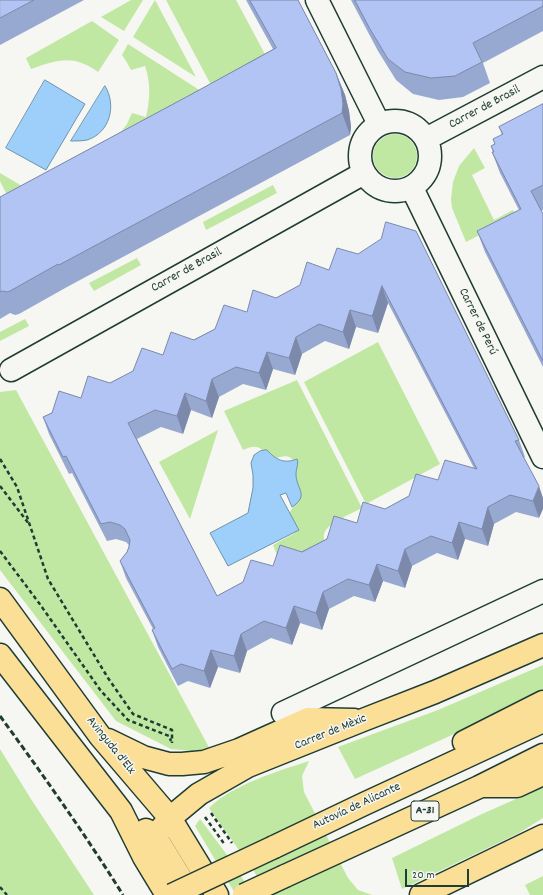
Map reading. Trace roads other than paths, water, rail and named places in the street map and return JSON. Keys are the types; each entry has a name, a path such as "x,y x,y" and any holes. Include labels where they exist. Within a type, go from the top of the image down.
{"main road":[{"name":"Avinguda d'Elx","path":"0,599 100,736 170,818 217,895"},
{"name":"Carrer de Mèxic","path":"144,857 155,836 170,818 199,794 248,766 435,692 543,645"},
{"path":"0,655 121,811 144,857 167,895"},
{"path":"447,765 463,742 543,702"},
{"path":"100,736 143,757 169,764 182,764 204,762 239,750 308,719 363,720"},
{"name":"Autovía de Alicante","path":"172,895 543,721"},
{"name":"A-31","path":"244,895 479,787 543,755"},
{"path":"479,787 516,786 543,774"},
{"path":"121,811 155,836 191,895"},
{"path":"421,895 543,836"}],"street":[{"path":"316,0 379,124"},
{"name":"Carrer de Brasil","path":"426,138 543,77"},
{"path":"393,120 404,121 419,129 426,138 430,147 430,162 423,178 412,188 402,191 389,191 375,185 364,173 360,165 360,148 369,131 379,124 393,120"},
{"name":"Carrer de Brasil","path":"11,370 364,173"},
{"name":"Carrer de Perú","path":"412,188 543,457"},
{"path":"283,713 543,591"}],"water":[{"path":"45,80 85,104 46,170 6,148"},
{"path":"105,86 109,93 111,110 106,125 95,136 87,140 71,141"},
{"path":"267,450 280,460 288,461 297,459 298,463 296,474 301,492 300,499 292,507 286,493 280,495 299,530 228,566 210,533 248,513 253,488 251,463 254,455 260,451"}],"railway":[{"path":"0,716 94,850 123,895"}]}
